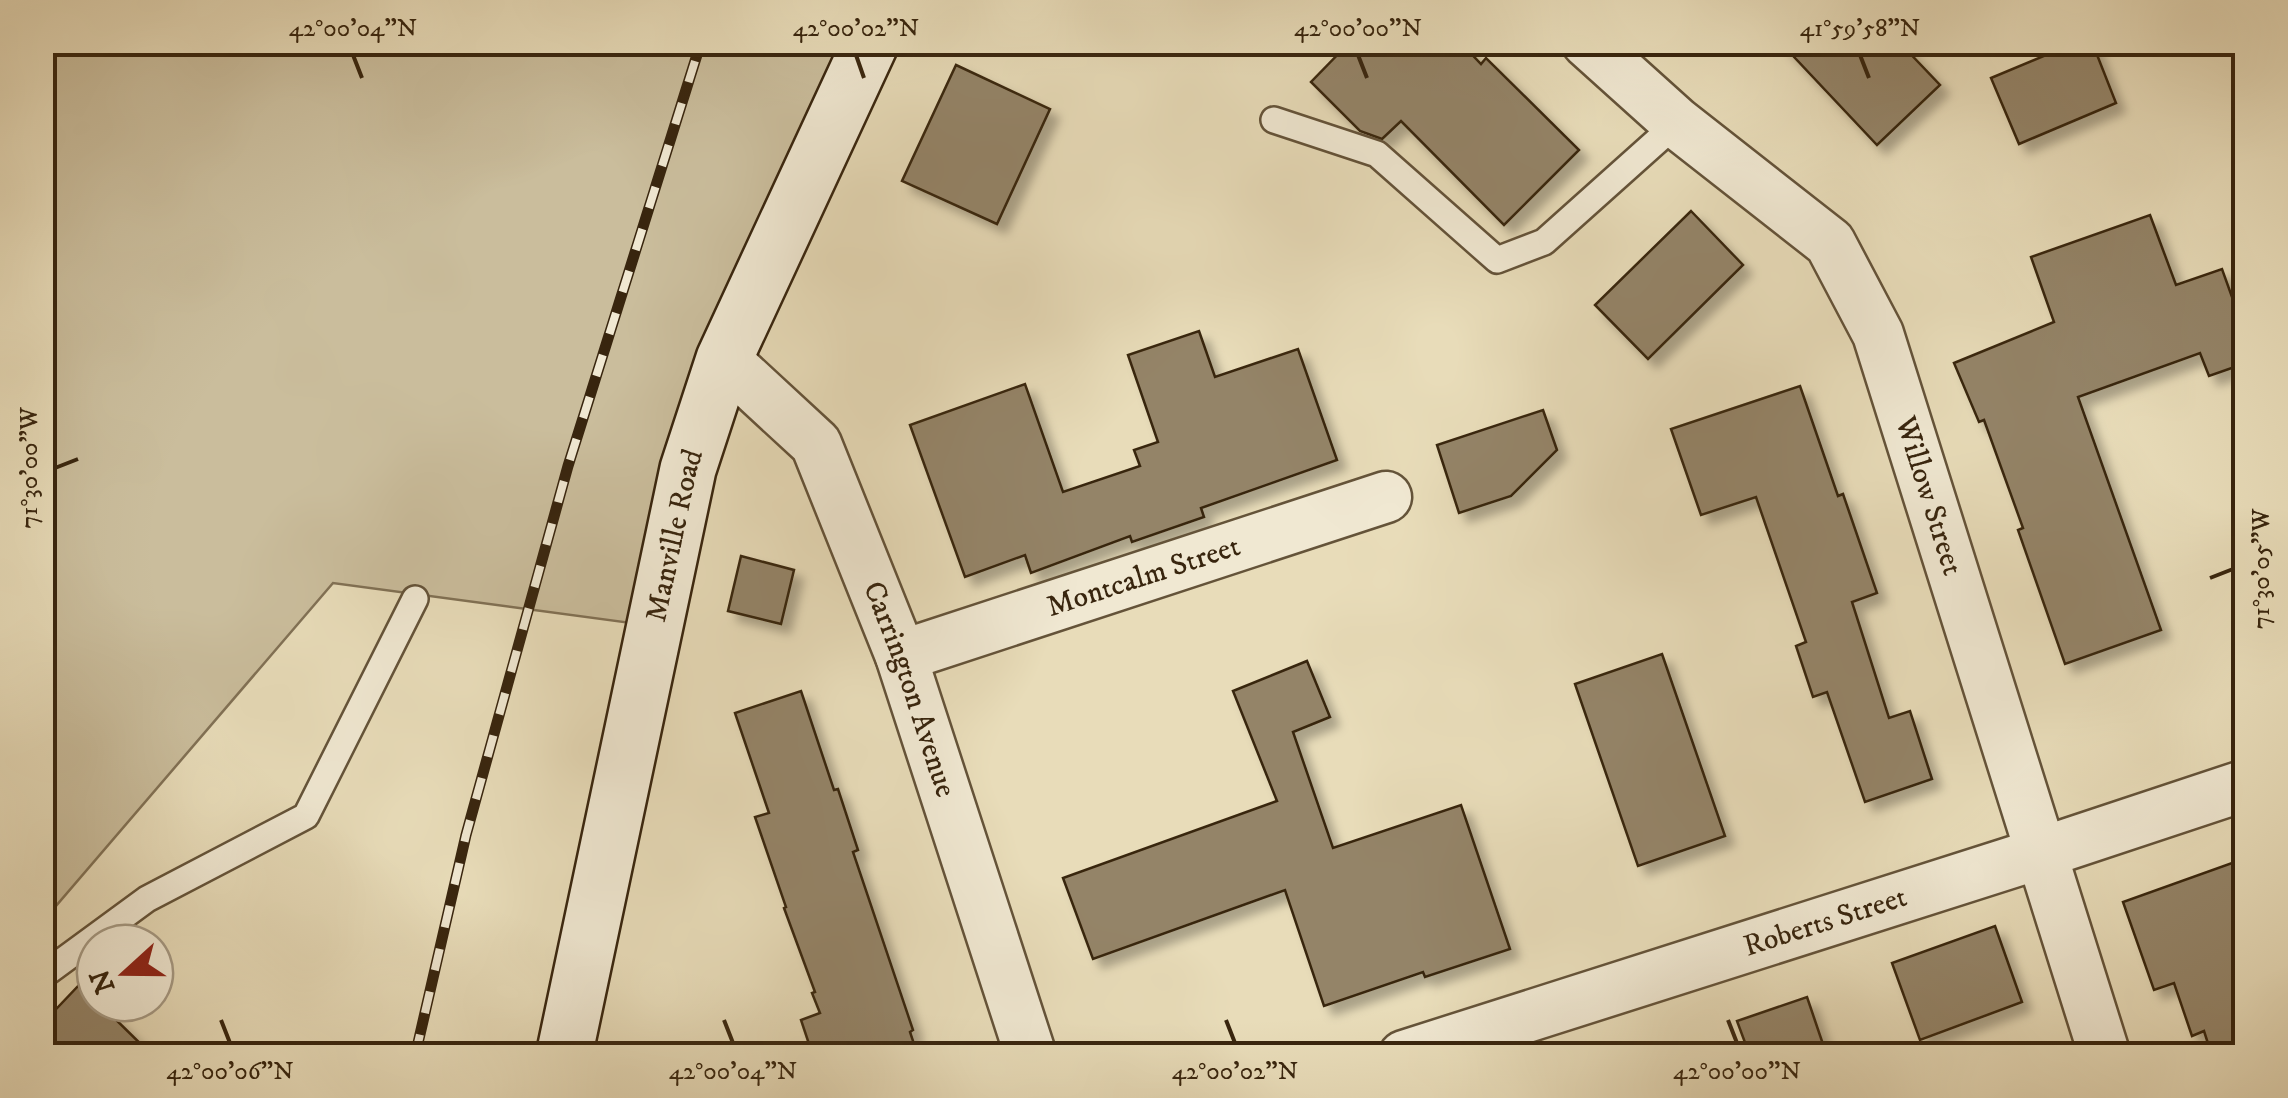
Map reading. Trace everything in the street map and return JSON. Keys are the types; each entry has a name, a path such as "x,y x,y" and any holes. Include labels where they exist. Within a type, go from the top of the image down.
{"main road":[{"name":"Manville Road","path":"564,1056 688,468 724,359 871,42"}],"street":[{"name":"Willow Street","path":"1587,42 1677,123 1830,243 1878,334 2105,1056"},
{"name":"Carrington Avenue","path":"724,359 816,444 901,656 1030,1056"},
{"name":"Montcalm Street","path":"901,656 1386,497"},
{"name":"Roberts Street","path":"1404,1056 2246,785"}],"lane":[{"path":"1274,120 1377,154 1497,260 1544,242 1677,123"},
{"path":"42,976 147,899 306,816 415,598"}],"shaded area":[{"path":"43,43 849,43 638,624 333,583 43,921"}],"building":[{"path":"1350,42 1460,42 1481,64 1486,58 1579,150 1504,225 1401,121 1382,139 1360,131 1311,82"},
{"path":"1780,42 1899,42 1940,85 1877,145"},
{"path":"2077,42 2092,42 2116,103 2019,144 1991,78"},
{"path":"956,65 1050,109 997,224 902,181"},
{"path":"1691,211 1743,265 1648,359 1595,305"},
{"path":"2150,215 2176,285 2222,269 2246,336 2246,363 2209,376 2200,353 2078,397 2161,630 2065,664 1984,420 1979,422 1954,363 2054,322 2031,257"},
{"path":"1199,331 1215,377 1298,349 1337,460 1201,508 1204,517 1132,542 1130,536 1031,573 1025,555 965,577 910,425 1025,384 1063,492 1140,466 1134,450 1158,442 1128,355"},
{"path":"1800,386 1877,593 1852,602 1889,718 1910,711 1932,779 1865,802 1827,692 1813,697 1796,646 1806,642 1756,497 1701,515 1671,429"},
{"path":"1543,410 1557,450 1511,496 1459,513 1437,445"},
{"path":"741,556 794,570 781,624 728,611"},
{"path":"1662,654 1725,836 1638,866 1575,684"},
{"path":"1307,661 1330,717 1293,732 1333,848 1461,805 1510,949 1425,977 1423,972 1324,1006 1285,890 1093,959 1063,878 1277,801 1233,691"},
{"path":"801,691 858,850 853,852 913,1030 910,1032 918,1056 813,1056 801,1020 820,1013 755,817 769,813 735,713"},
{"path":"2246,858 2246,1056 2212,1056 2204,1031 2192,1036 2174,983 2154,990 2123,902"},
{"path":"1995,926 2022,1002 1920,1040 1892,963"},
{"path":"75,989 75,1023 119,1023 153,1056 42,1056 42,1024"},
{"path":"1807,997 1827,1056 1750,1056 1737,1021"}],"railway":[{"path":"415,1056 466,835 568,466 701,42"}]}
